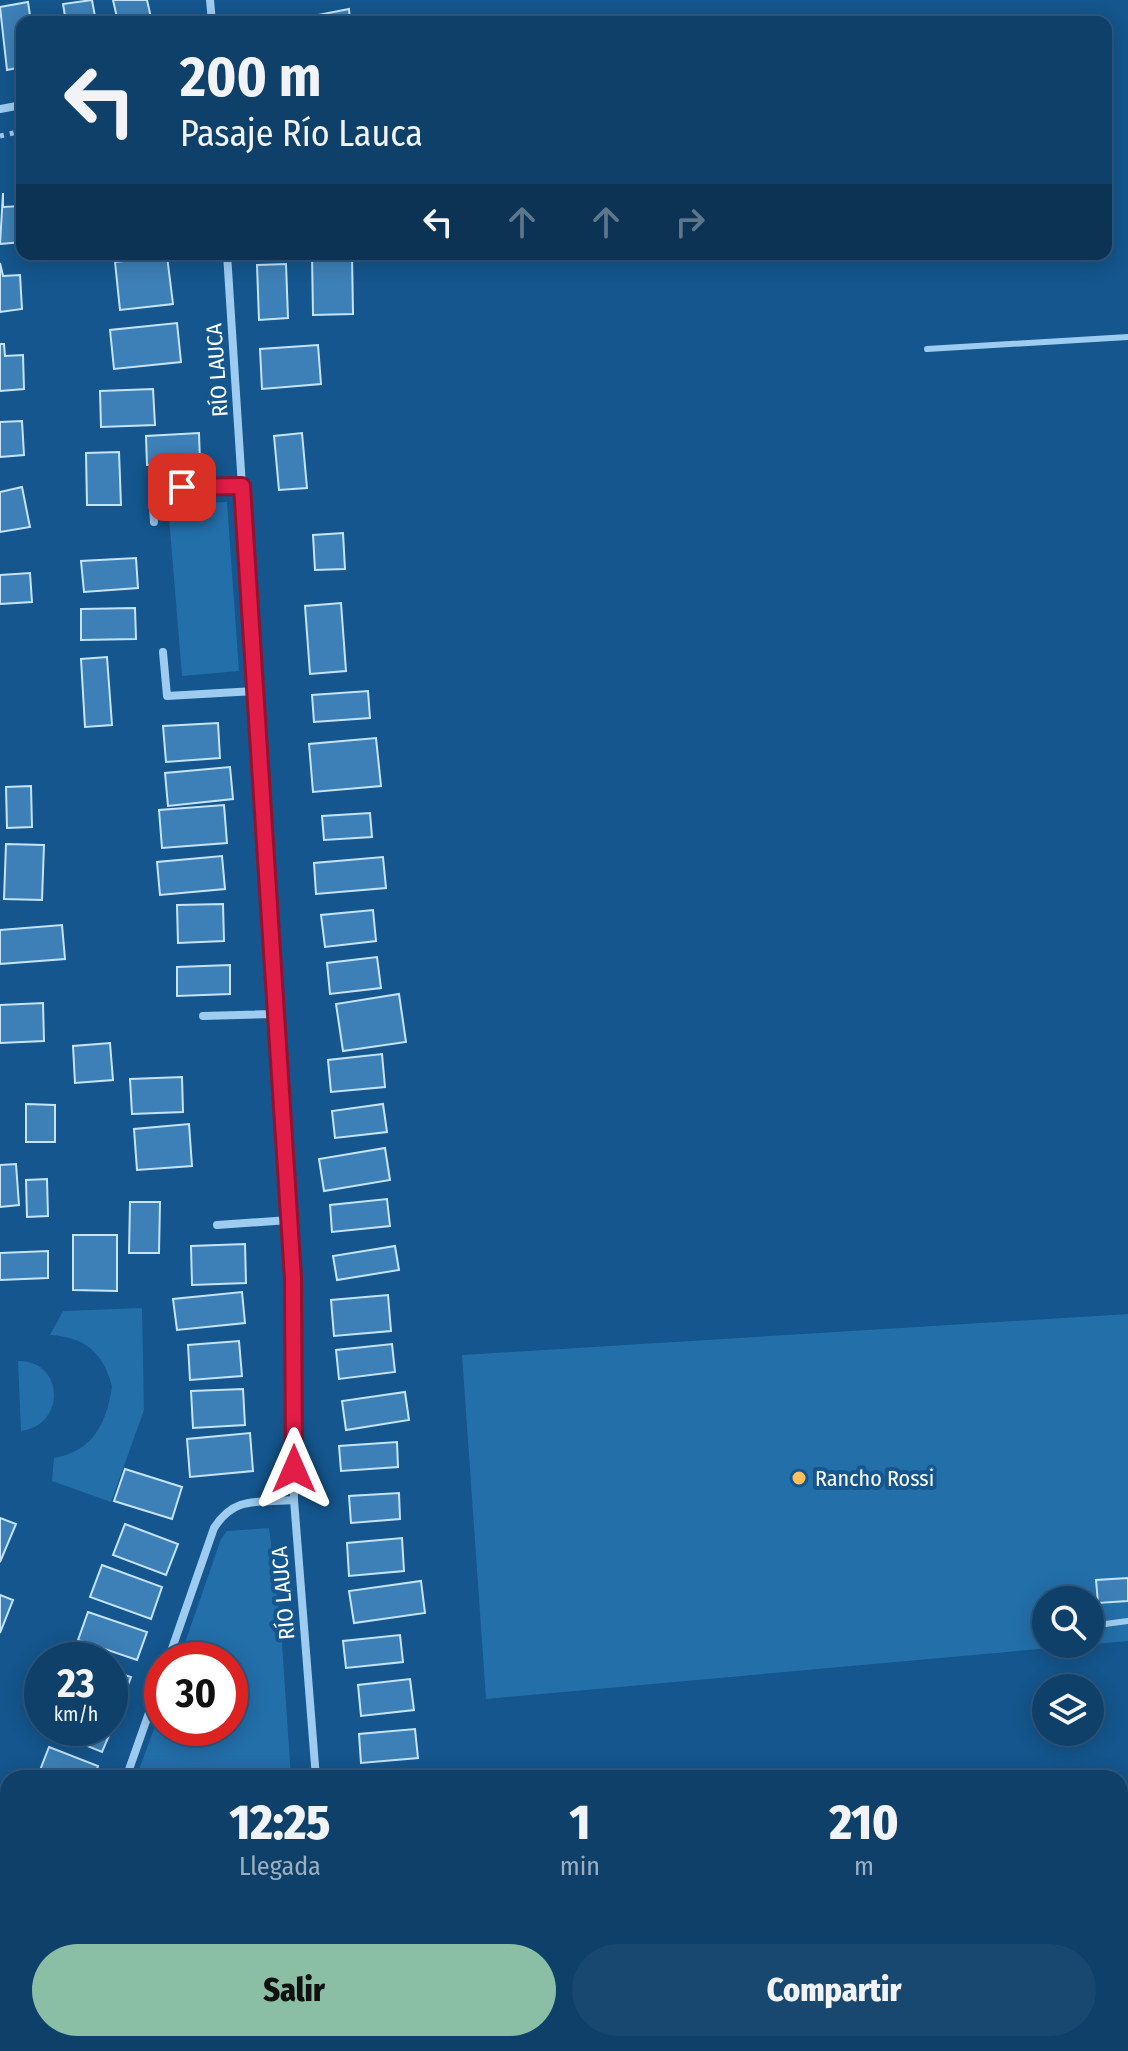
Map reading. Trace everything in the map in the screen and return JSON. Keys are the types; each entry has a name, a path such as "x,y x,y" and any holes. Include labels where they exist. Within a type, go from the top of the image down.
{"street":[{"name":"RÍO LAUCA","path":"227,260 289,1220 294,1500 315,1770"},
{"path":"154,522 152,488 242,486"},
{"path":"163,652 167,696 255,691"},
{"path":"203,1016 276,1014"},
{"path":"217,1225 289,1220"},
{"path":"174,1642 214,1528 225,1512 234,1504 294,1500"},
{"path":"129,1770 144,1727"}],"lane":[{"path":"927,349 1128,337"},
{"path":"1104,1624 1128,1621"}],"shaded area":[{"path":"227,502 239,671 182,676 168,505"},
{"path":"142,1308 144,1410 111,1502 52,1481 54,1458 79,1449 95,1434 106,1413 112,1387 104,1365 91,1349 73,1339 50,1335 63,1311"},
{"name":"Rancho Rossi","path":"1128,1314 1128,1641 1104,1643 1104,1586 1032,1586 1032,1650 486,1699 462,1355"},
{"path":"18,1361 45,1371 54,1394 46,1418 36,1427 21,1431"},
{"path":"269,1528 281,1628 290,1770 139,1770 148,1746 248,1746 248,1642 185,1642 221,1539 227,1531"}],"building":[{"path":"92,0 95,16 65,16 63,4"},
{"path":"113,0 147,0 151,16 117,16"},
{"path":"28,2 30,16 16,16 16,68 7,70 0,7"},
{"path":"349,9 350,16 318,15"},
{"path":"3,193 3,207 16,206 16,243 0,244"},
{"path":"168,260 173,304 120,310 115,262"},
{"path":"312,260 352,260 353,314 313,315"},
{"path":"0,263 3,276 20,275 22,309 0,312"},
{"path":"286,264 288,318 259,320 257,265"},
{"path":"177,323 181,362 114,369 110,330"},
{"path":"0,344 4,344 5,356 23,355 24,389 0,391"},
{"path":"318,345 321,384 262,389 260,349"},
{"path":"153,389 155,425 101,427 100,391"},
{"path":"22,421 24,455 0,457 0,422"},
{"path":"199,433 200,462 147,465 146,436"},
{"path":"302,433 307,488 279,490 274,436"},
{"path":"119,452 121,505 87,505 86,453"},
{"path":"22,487 30,527 0,532 0,492"},
{"path":"343,533 345,569 315,570 313,535"},
{"path":"136,558 138,588 84,592 81,561"},
{"path":"30,573 32,602 0,604 0,575"},
{"path":"341,603 346,671 310,674 305,606"},
{"path":"135,608 136,639 81,640 81,609"},
{"path":"107,657 112,725 85,727 81,659"},
{"path":"368,691 370,718 314,722 312,695"},
{"path":"218,723 220,758 166,762 163,726"},
{"path":"376,738 381,786 313,792 309,744"},
{"path":"230,767 233,799 168,806 165,773"},
{"path":"31,786 32,827 7,828 6,787"},
{"path":"224,805 227,843 162,848 159,810"},
{"path":"370,813 372,837 324,840 322,816"},
{"path":"6,844 44,845 42,900 4,899"},
{"path":"222,856 225,889 160,895 157,862"},
{"path":"383,857 386,888 316,894 314,863"},
{"path":"223,904 224,941 178,943 177,905"},
{"path":"373,910 376,941 325,947 321,915"},
{"path":"62,925 65,959 0,964 0,930"},
{"path":"377,957 381,988 330,994 327,963"},
{"path":"230,965 230,994 177,996 177,967"},
{"path":"399,994 406,1042 343,1051 336,1004"},
{"path":"43,1003 44,1041 0,1043 0,1005"},
{"path":"110,1043 113,1080 75,1083 73,1046"},
{"path":"382,1054 385,1087 331,1092 328,1060"},
{"path":"182,1077 183,1112 132,1114 130,1079"},
{"path":"26,1104 55,1105 55,1142 26,1142"},
{"path":"383,1104 387,1132 335,1138 332,1111"},
{"path":"189,1124 192,1166 137,1170 134,1129"},
{"path":"385,1148 390,1180 324,1191 319,1159"},
{"path":"16,1164 19,1205 0,1207 0,1165"},
{"path":"47,1179 48,1216 27,1217 26,1180"},
{"path":"387,1199 390,1226 332,1232 330,1205"},
{"path":"130,1202 160,1202 159,1253 129,1253"},
{"path":"73,1235 117,1235 117,1291 73,1290"},
{"path":"245,1244 246,1283 192,1285 191,1246"},
{"path":"395,1246 399,1270 337,1280 333,1256"},
{"path":"48,1251 48,1278 0,1280 0,1253"},
{"path":"242,1292 245,1323 177,1330 173,1299"},
{"path":"388,1295 391,1331 334,1336 331,1300"},
{"path":"239,1341 242,1376 190,1380 188,1345"},
{"path":"392,1344 395,1372 339,1379 336,1350"},
{"path":"243,1389 245,1425 193,1428 191,1391"},
{"path":"405,1392 409,1420 346,1430 342,1401"},
{"path":"250,1433 253,1471 190,1477 187,1439"},
{"path":"397,1442 398,1467 341,1471 339,1446"},
{"path":"125,1469 182,1487 172,1519 114,1501"},
{"path":"399,1493 400,1519 351,1523 349,1496"},
{"path":"0,1518 16,1524 0,1562"},
{"path":"125,1524 178,1544 166,1575 113,1555"},
{"path":"402,1538 404,1571 349,1576 347,1543"},
{"path":"102,1565 162,1587 151,1619 90,1597"},
{"path":"1128,1578 1128,1601 1104,1603 1104,1586 1097,1586 1096,1580"},
{"path":"421,1581 425,1613 354,1623 349,1591"},
{"path":"0,1595 13,1600 0,1633"},
{"path":"88,1612 147,1632 137,1660 128,1657 128,1642 78,1640"},
{"path":"400,1635 403,1662 346,1668 343,1641"},
{"path":"410,1679 414,1710 361,1716 358,1685"},
{"path":"415,1729 418,1758 361,1763 359,1734"},
{"path":"87,1746 105,1746 102,1752"},
{"path":"49,1747 98,1766 97,1770 40,1770"}],"place":[{"name":"Rancho Rossi","path":"799,1478"}],"route":[{"path":"182,487 242,486 293,1278 294,1469"}]}
